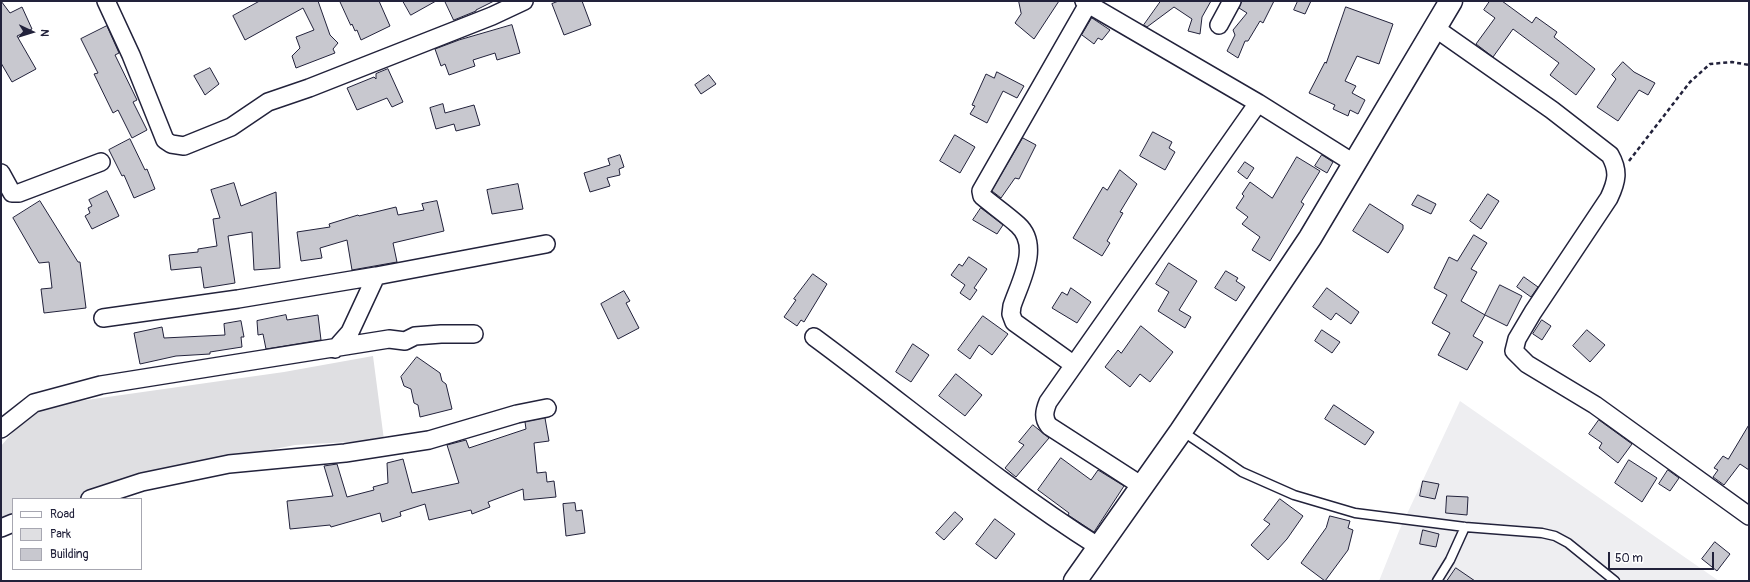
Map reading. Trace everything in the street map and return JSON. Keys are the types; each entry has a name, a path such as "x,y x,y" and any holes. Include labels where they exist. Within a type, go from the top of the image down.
{"street":[{"path":"106,1 131,55 165,140 171,144 184,146 231,127 268,102 317,85 492,16 524,1"},
{"path":"1219,26 1232,1"},
{"path":"1075,581 1181,431 1310,238 1451,1"},
{"path":"1074,365 1014,322 1011,314 1012,306 1029,253 1027,238 1019,226 982,196 981,191 1088,2 1258,103 1355,164"},
{"path":"1435,28 1552,110 1610,155 1616,165 1617,176 1609,198 1529,319 1517,339 1514,351 1527,364 1594,405 1749,516"},
{"path":"1142,486 1050,426 1044,420 1044,411 1048,402 1258,103"},
{"path":"1,173 12,193 19,194 101,162"},
{"path":"103,318 238,299 376,276 546,244"},
{"path":"336,349 350,332 376,276"},
{"path":"1,429 34,402 101,384 336,349 389,339 405,341 415,336 474,334"},
{"path":"814,337 998,478 1054,519 1099,547"},
{"path":"93,498 142,482 229,464 345,453 429,440 517,414 547,408"},
{"path":"1,528 12,522"}],"lane":[{"path":"1181,431 1242,472 1294,495 1355,513 1465,527 1542,533 1555,536 1568,543 1615,581"},
{"path":"1437,581 1450,560 1465,527"}],"path":[{"path":"1617,176 1690,82 1710,64 1732,62 1749,65"}],"shaded area":[{"path":"1460,401 1719,581 1379,581 1399,531"}],"green space":[{"path":"373,356 384,440 295,445 223,459 83,498 12,498 12,517 1,522 1,446 30,412 51,405 284,372"}],"building":[{"path":"1,1 10,13 22,7 32,29 17,36 36,69 12,82 1,63"},
{"path":"260,1 318,1 330,35 338,43 333,49 335,53 296,68 292,56 300,48 296,37 314,30 303,8 245,40 233,16"},
{"path":"340,1 379,1 390,26 361,40 357,30 355,31 352,24 351,25"},
{"path":"403,1 436,1 411,15"},
{"path":"445,1 494,1 476,11 454,20"},
{"path":"559,1 582,1 591,25 564,35 552,4"},
{"path":"1019,1 1059,1 1034,39 1015,23 1021,14"},
{"path":"1161,1 1211,1 1202,17 1200,34 1188,31 1192,19 1174,7 1147,27 1144,25"},
{"path":"1242,1 1274,1 1263,23 1260,21 1248,41 1245,41 1238,58 1227,51 1235,35 1233,30 1247,13 1239,8"},
{"path":"1298,1 1311,1 1305,14 1294,10"},
{"path":"1490,1 1502,1 1532,23 1536,17 1557,32 1554,37 1595,69 1576,95 1550,75 1559,63 1513,29 1493,57 1476,44 1495,18 1484,10"},
{"path":"1346,7 1393,24 1379,64 1357,56 1345,81 1356,86 1352,93 1365,100 1358,114 1350,110 1348,116 1333,109 1335,105 1309,93 1325,62 1326,63"},
{"path":"1092,18 1110,30 1102,40 1098,38 1094,44 1082,35"},
{"path":"512,25 520,53 497,60 495,53 473,60 475,66 449,75 445,64 441,66 435,49 459,40"},
{"path":"107,26 119,53 115,55 137,100 133,102 147,130 132,138 118,110 113,113 94,74 98,73 81,39"},
{"path":"1623,62 1634,72 1655,83 1648,95 1639,90 1618,121 1597,107 1616,79 1612,75"},
{"path":"210,68 219,84 205,95 194,76"},
{"path":"388,69 403,102 392,107 387,98 357,110 347,88 374,77 376,79 376,74"},
{"path":"997,72 1024,86 1017,98 1003,91 987,123 970,114 975,106 972,105 986,74 994,78"},
{"path":"709,75 716,84 701,94 695,85"},
{"path":"443,104 445,113 474,105 480,125 456,131 454,124 436,129 430,108"},
{"path":"1153,132 1172,142 1169,148 1175,152 1165,170 1140,156"},
{"path":"955,135 975,147 960,173 940,161"},
{"path":"1023,138 1036,145 1019,179 1015,178 1001,198 992,191"},
{"path":"130,139 145,170 147,169 155,189 134,198 124,175 122,176 109,150"},
{"path":"620,155 624,167 619,169 620,175 607,178 610,186 590,192 584,173 610,165 608,159"},
{"path":"1322,155 1333,162 1327,173 1315,166"},
{"path":"1297,157 1320,171 1301,202 1304,204 1270,261 1252,250 1260,237 1242,224 1248,217 1236,208 1244,196 1242,194 1250,182 1272,198"},
{"path":"1245,162 1254,168 1247,179 1238,172"},
{"path":"1120,170 1137,184 1120,212 1123,213 1107,241 1110,243 1102,256 1073,238 1103,187 1107,190"},
{"path":"234,183 241,206 276,192 280,268 254,270 252,232 228,236 235,283 204,288 201,267 171,270 169,255 198,252 198,249 217,246 213,219 220,218 211,190"},
{"path":"518,184 523,209 492,214 487,190"},
{"path":"107,191 119,216 92,229 85,216 90,213 88,208 92,206 89,200"},
{"path":"1488,194 1499,201 1481,229 1470,221"},
{"path":"1418,195 1436,204 1431,214 1412,205"},
{"path":"40,201 78,262 80,262 86,308 44,313 41,289 52,288 49,262 39,263 13,218"},
{"path":"437,201 444,231 393,243 397,262 352,270 347,240 320,248 322,258 301,261 297,232 330,227 329,224 358,215 396,207 398,215 424,210 422,204"},
{"path":"1370,204 1403,225 1403,229 1388,253 1353,231"},
{"path":"981,208 1003,225 997,234 973,220"},
{"path":"1474,235 1487,243 1471,269 1477,272 1461,301 1485,315 1473,336 1483,342 1467,370 1438,355 1450,333 1432,323 1447,295 1434,288 1449,257 1457,261"},
{"path":"969,257 987,269 974,288 977,290 970,300 960,293 965,285 951,275 959,264 962,266"},
{"path":"1169,263 1197,281 1179,310 1191,317 1185,328 1158,311 1169,292 1156,284"},
{"path":"1226,271 1238,278 1236,281 1245,287 1236,301 1215,288"},
{"path":"813,274 827,284 804,322 801,320 797,326 784,317 796,300 794,299"},
{"path":"1524,277 1538,287 1531,297 1517,287"},
{"path":"1500,285 1522,296 1507,326 1485,315"},
{"path":"1071,288 1091,302 1077,323 1052,308 1062,292 1067,295"},
{"path":"1327,288 1359,312 1351,324 1336,313 1331,320 1313,307"},
{"path":"624,291 630,301 626,303 639,328 618,339 601,304"},
{"path":"286,315 287,320 318,315 321,340 266,349 263,334 258,335 257,321"},
{"path":"983,316 1008,334 992,355 979,345 970,359 958,350"},
{"path":"1542,320 1551,326 1542,340 1533,334"},
{"path":"241,321 244,337 241,337 242,347 210,352 210,354 176,356 140,364 134,333 162,327 164,338 225,335 224,324"},
{"path":"1141,326 1173,352 1150,382 1140,374 1130,387 1105,367 1118,350 1121,353"},
{"path":"1322,330 1340,342 1332,353 1315,341"},
{"path":"1587,330 1605,345 1590,362 1573,346"},
{"path":"913,344 929,355 911,382 896,372"},
{"path":"417,357 440,373 442,381 446,384 452,409 420,417 418,405 414,403 411,389 404,386 401,377"},
{"path":"956,374 982,395 965,416 939,396"},
{"path":"1334,405 1374,432 1365,445 1325,419"},
{"path":"545,418 549,441 534,443 537,473 546,472 547,482 554,481 556,497 524,500 523,489 488,502 490,507 472,514 471,510 429,520 425,504 400,512 401,516 382,522 380,513 331,527 330,525 290,529 287,501 333,496 324,466 337,464 347,497 374,490 373,487 388,483 387,463 403,459 412,493 459,483 447,445 466,440 469,448 526,429 525,422"},
{"path":"1599,420 1632,444 1618,463 1599,448 1602,443 1589,434"},
{"path":"1033,425 1049,438 1016,477 1005,468 1024,445 1019,442"},
{"path":"1749,425 1749,470 1740,464 1724,485 1713,477 1718,470 1714,468 1723,456 1728,459"},
{"path":"1061,458 1091,480 1098,470 1124,486 1094,532 1068,515 1069,513 1038,490"},
{"path":"1629,460 1657,478 1642,502 1615,483"},
{"path":"1668,470 1679,478 1670,491 1659,484"},
{"path":"1423,481 1439,484 1435,499 1420,496"},
{"path":"1447,496 1468,497 1467,515 1446,513"},
{"path":"1280,499 1303,516 1287,539 1268,560 1251,545 1270,524 1264,520"},
{"path":"575,503 576,511 582,510 585,533 566,536 563,504"},
{"path":"955,512 963,519 944,540 936,533"},
{"path":"1330,516 1350,521 1348,528 1353,530 1348,550 1325,581 1301,563 1326,528"},
{"path":"995,519 1015,534 996,559 976,544"},
{"path":"1423,530 1439,534 1436,547 1420,544"},
{"path":"1715,542 1730,554 1717,571 1702,559"},
{"path":"1456,568 1475,581 1447,581"}]}
